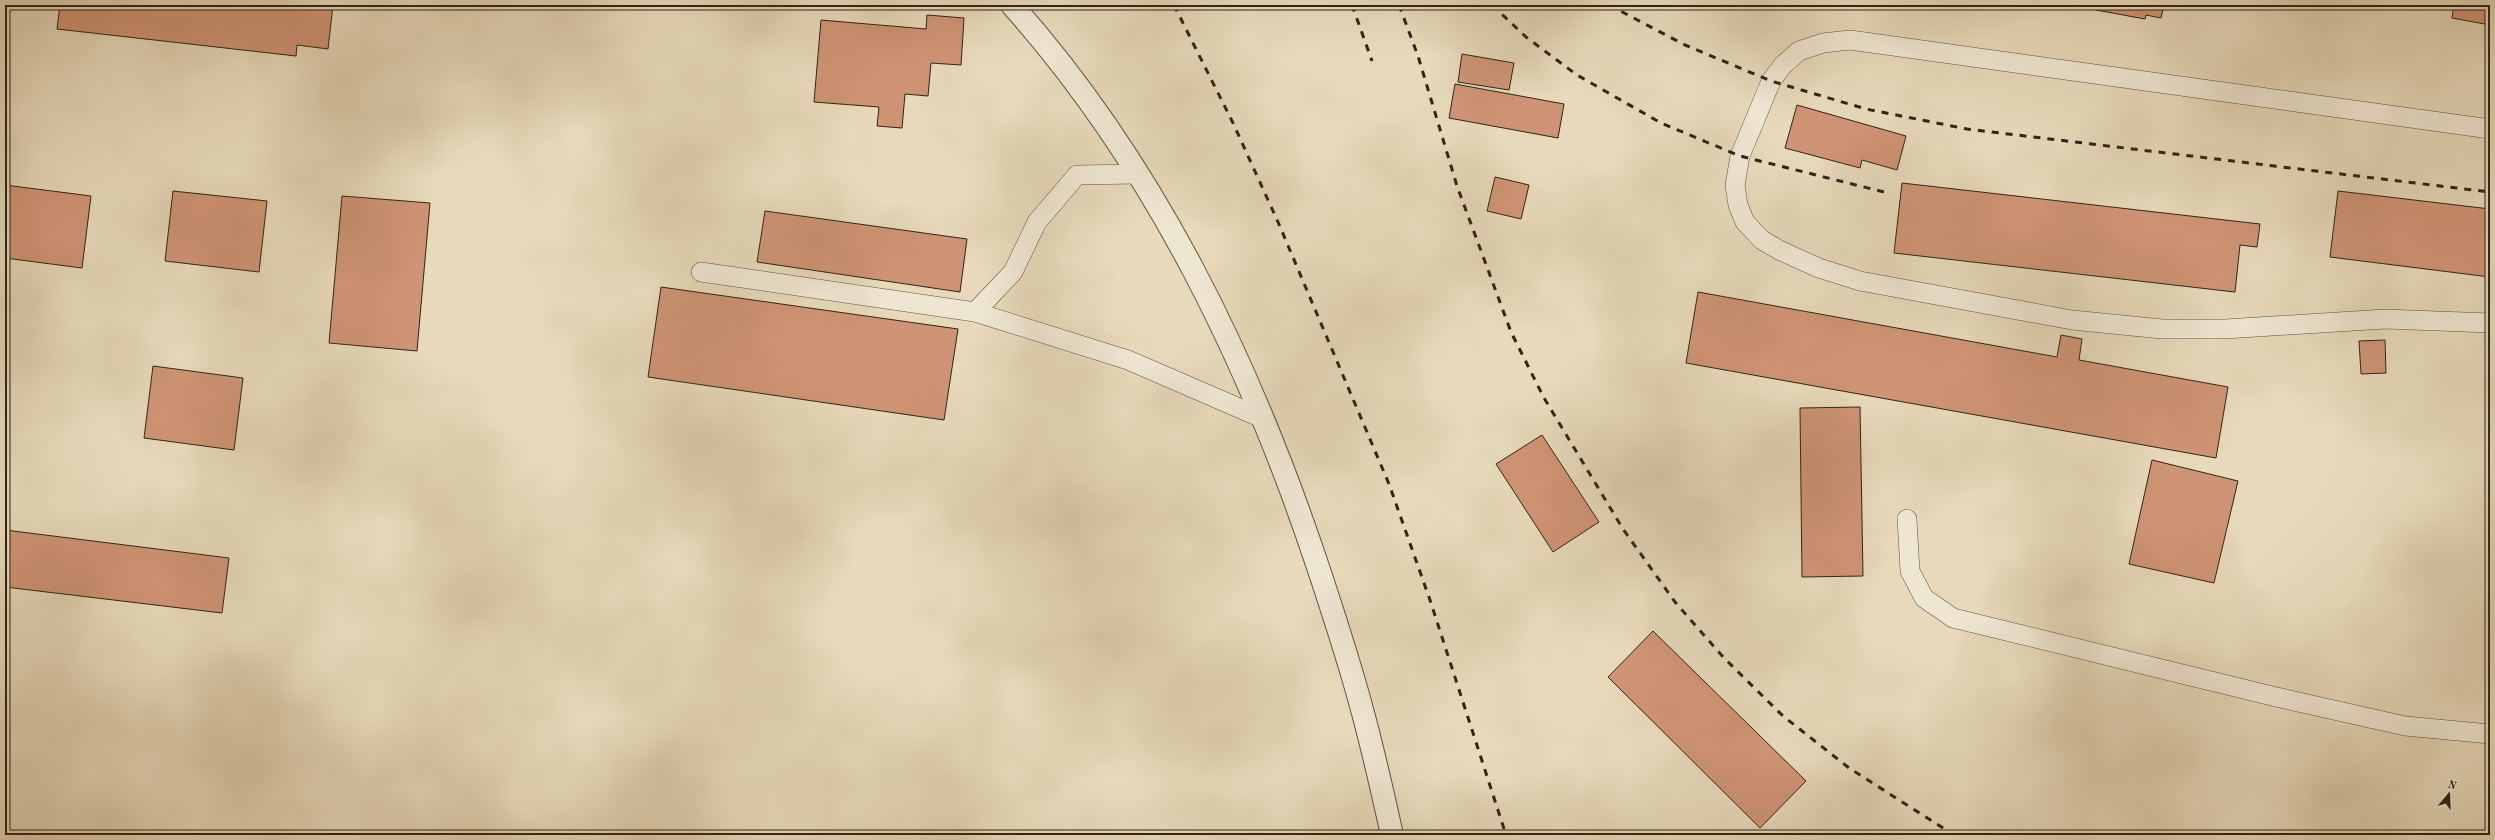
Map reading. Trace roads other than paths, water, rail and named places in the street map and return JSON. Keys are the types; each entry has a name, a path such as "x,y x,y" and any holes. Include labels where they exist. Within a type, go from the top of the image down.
{"street":[{"path":"1012,5 1061,64 1137,174 1204,288 1262,418 1300,515 1333,613 1363,712 1392,835"}],"lane":[{"path":"2490,129 1850,40 1823,43 1799,50 1783,65 1771,81 1740,156 1736,185 1738,205 1745,222 1762,240 1819,268 1868,282 2072,320 2162,329 2225,329 2385,319 2490,323"},
{"path":"975,312 1013,272 1037,222 1077,175 1137,174"},
{"path":"701,272 975,312 1128,360 1262,418"},
{"path":"1907,519 1910,571 1924,598 1953,618 2272,696 2405,726 2490,734"}],"railway":[{"path":"1174,5 1233,123 1278,222 1389,484 1430,600 1506,835"},
{"path":"1352,5 1372,61"},
{"path":"1399,5 1418,56 1457,186 1511,332 1544,398 1623,529 1675,602 1724,658 1783,716 1849,768 1954,835"},
{"path":"1492,5 1526,37 1577,75 1661,123 1740,156 1884,192"},
{"path":"1609,5 1685,45 1771,81 1866,109 1967,129 2490,192"}]}
